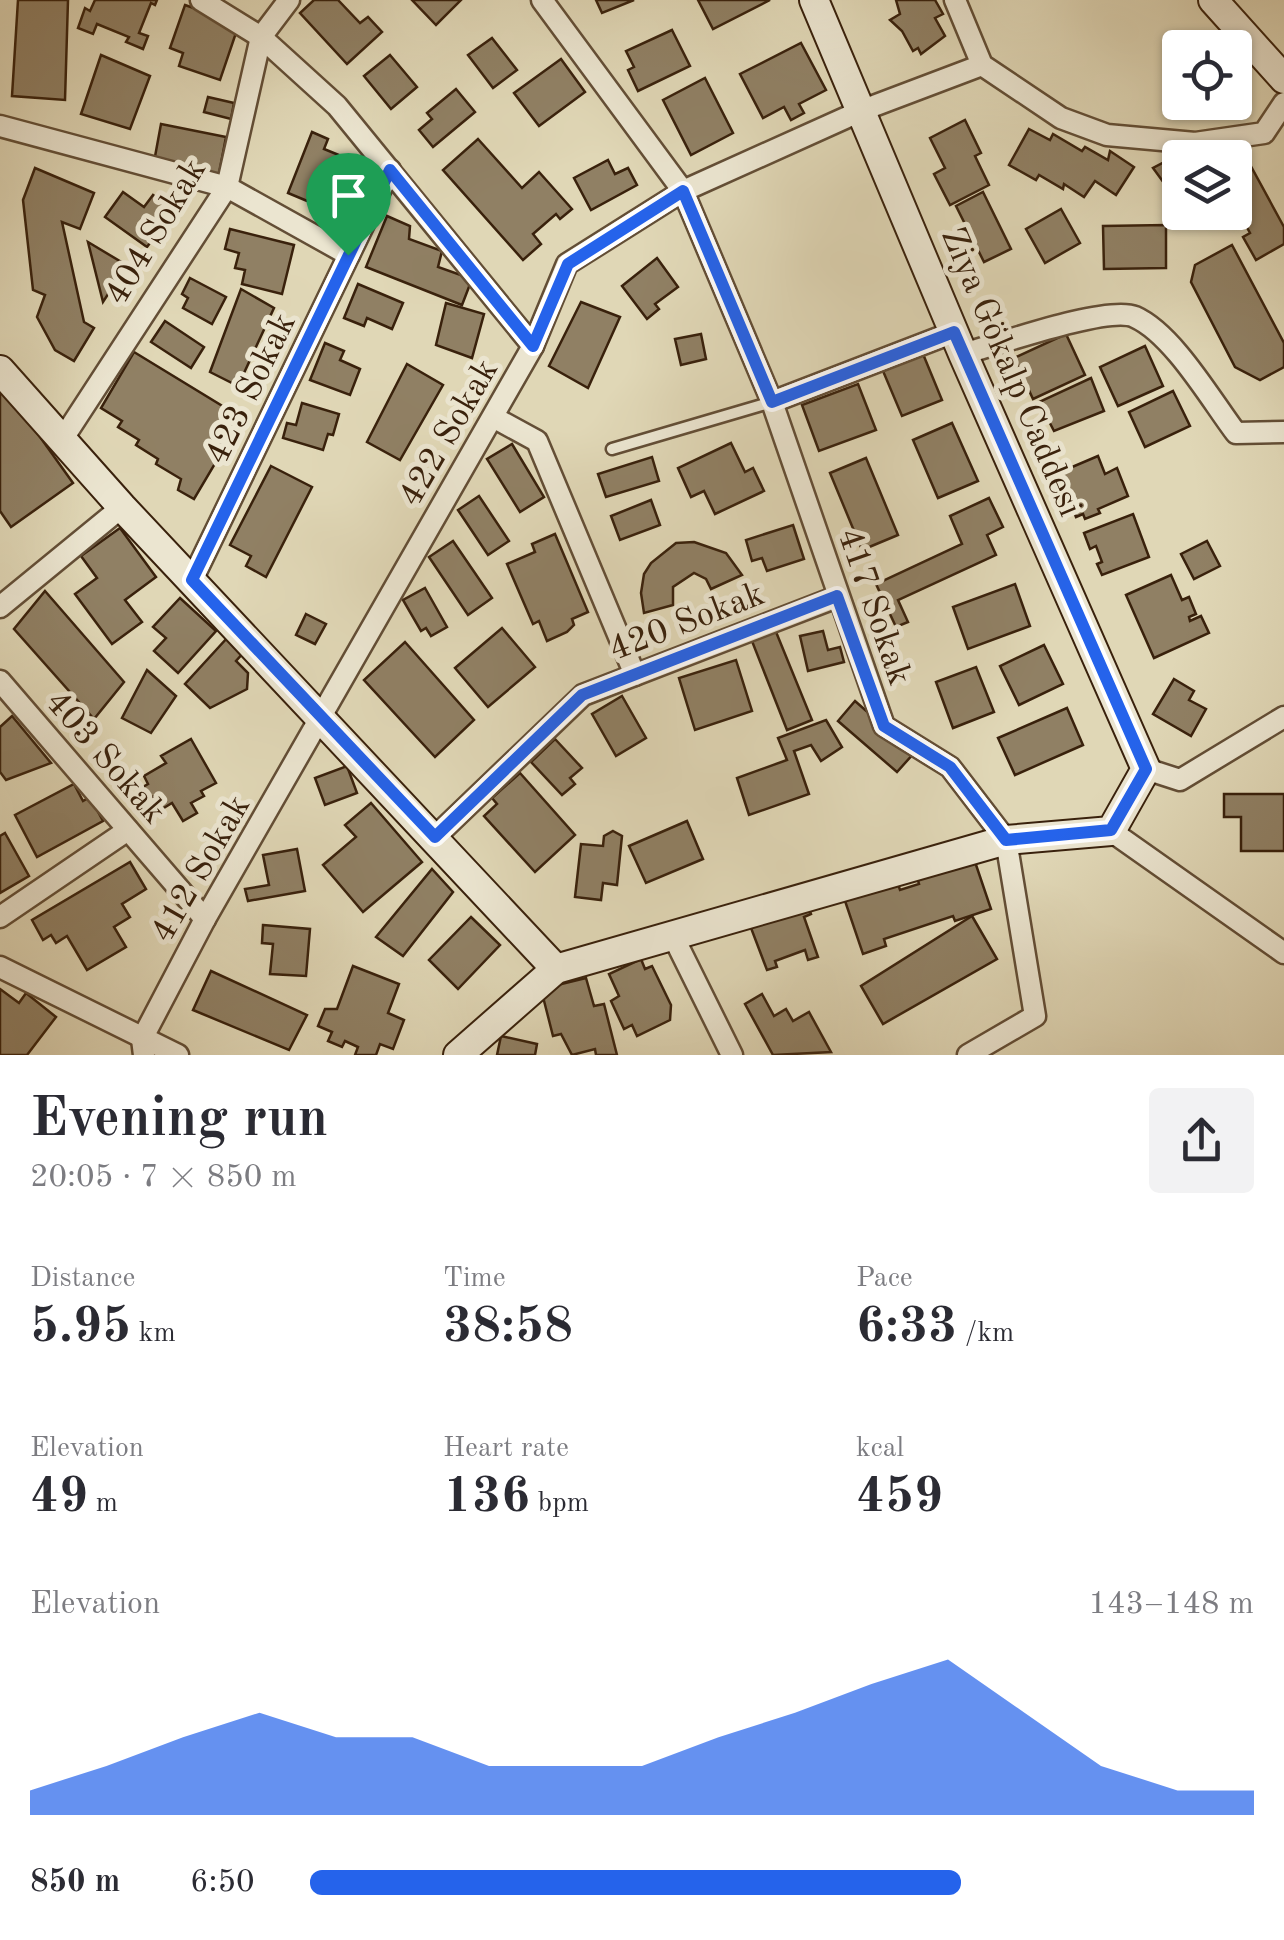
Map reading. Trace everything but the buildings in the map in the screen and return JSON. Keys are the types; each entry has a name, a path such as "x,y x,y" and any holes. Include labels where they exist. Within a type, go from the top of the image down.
{"street":[{"path":"201,0 262,38 337,106 533,346"},
{"path":"262,38 289,0"},
{"name":"417 Sokak","path":"542,0 683,191 772,402 884,726 950,767 1006,840"},
{"name":"Ziya Gökalp Caddesi","path":"814,0 958,343 1146,769"},
{"path":"955,0 982,65 1060,118 1108,134 1194,143 1264,134 1284,103"},
{"path":"1213,0 1284,79"},
{"name":"404 Sokak","path":"62,440 227,187 262,38"},
{"name":"422 Sokak","path":"323,716 533,346 568,264 683,191 863,110 982,65"},
{"path":"0,126 227,187 348,255"},
{"name":"423 Sokak","path":"192,580 390,170"},
{"path":"772,402 958,343 1098,316 1134,316 1171,346 1236,433 1284,432"},
{"path":"0,370 122,507 323,716 556,969"},
{"path":"492,417 537,441 634,674"},
{"path":"0,606 122,507"},
{"name":"420 Sokak","path":"435,837 582,695 837,596"},
{"name":"403 Sokak","path":"0,681 205,920"},
{"name":"412 Sokak","path":"143,1047 205,920 323,716"},
{"path":"1111,830 1146,769 1180,780 1284,717"},
{"path":"0,917 128,830"},
{"path":"458,1055 556,969 1006,840 1111,830 1284,953"},
{"path":"968,1055 1036,1016 1006,840"},
{"path":"672,936 732,1055"},
{"path":"0,967 143,1047 178,1055"}],"lane":[{"path":"612,449 772,402"}],"route":[{"path":"390,170 533,346 568,264 683,191 772,402 954,332 1146,769 1111,830 1006,840 950,767 884,726 837,596 582,695 435,837 192,580 348,255 390,170"}]}
